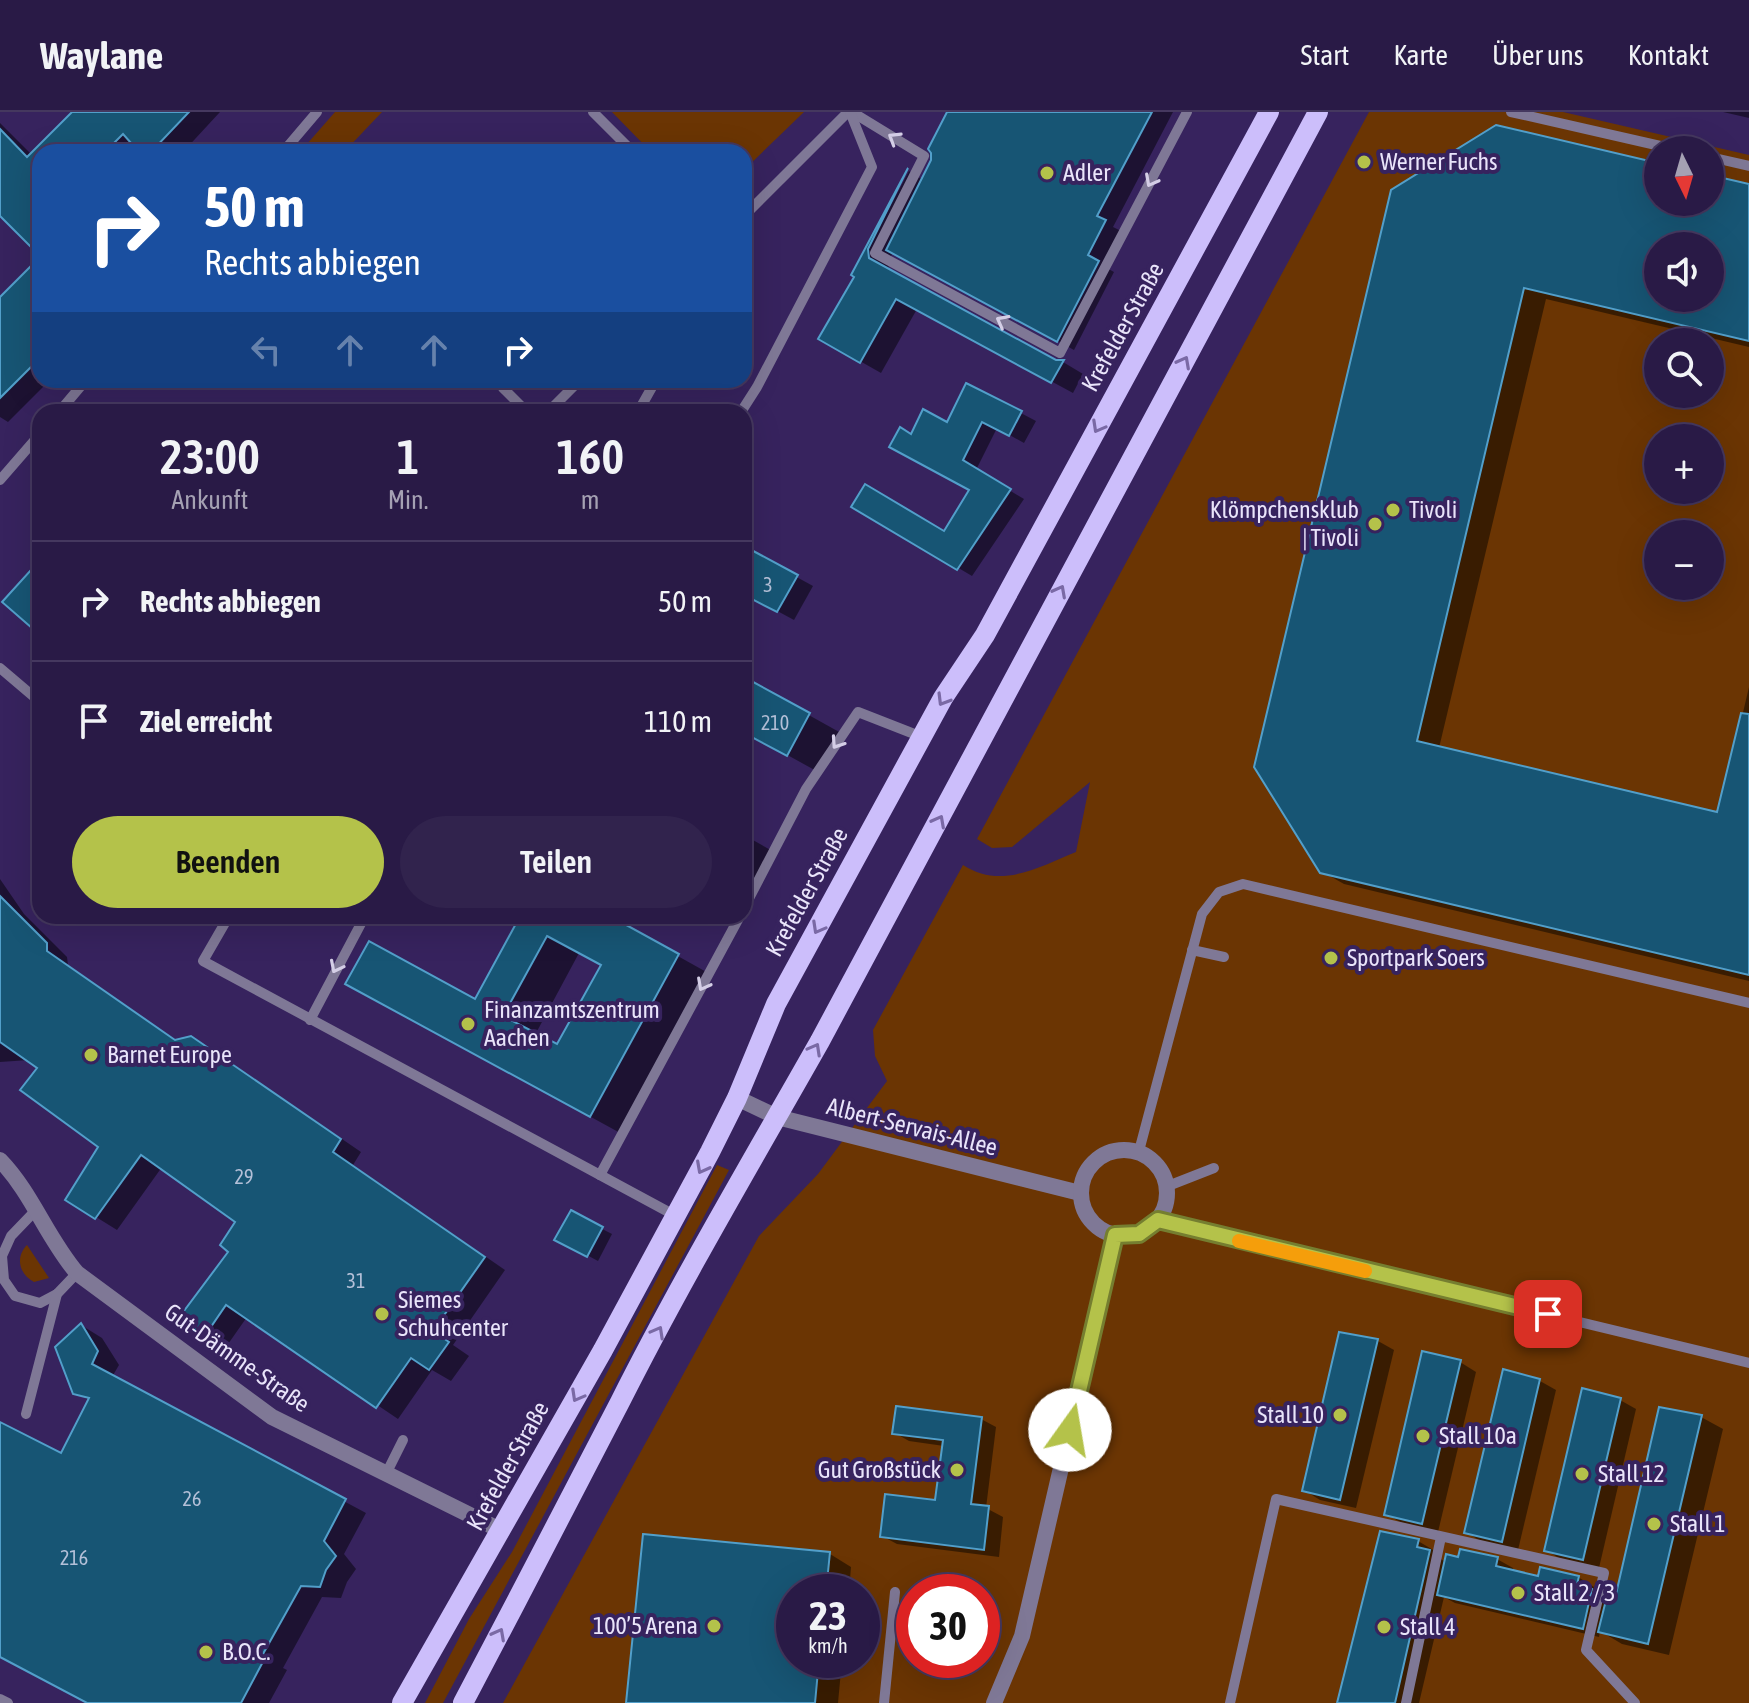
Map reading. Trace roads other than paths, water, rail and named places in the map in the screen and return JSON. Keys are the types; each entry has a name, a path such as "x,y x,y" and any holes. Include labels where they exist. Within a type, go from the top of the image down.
{"main road":[{"name":"Krefelder Straße","path":"402,1703 502,1531 676,1216 737,1098 776,1004 943,698 985,635 1269,112"},
{"path":"463,1703 558,1526 620,1400 978,747 1318,112"}],"street":[{"name":"Albert-Servais-Allee","path":"737,1098 777,1117 1080,1193"},
{"path":"1118,1149 1139,1151 1158,1164 1168,1186 1167,1204 1158,1220 1139,1234 1115,1235 1097,1227 1084,1212 1080,1193 1085,1173 1098,1157 1118,1149"},
{"name":"Gut-Dämme-Straße","path":"0,1160 15,1176 62,1256 77,1273 272,1417 502,1531"},
{"path":"994,1703 1022,1636 1115,1235"}],"lane":[{"path":"290,144 317,112"},
{"path":"593,112 625,144"},
{"path":"850,112 924,156 875,253 1060,353 1187,112"},
{"path":"752,208 850,112"},
{"path":"746,404 872,167 850,112"},
{"path":"1511,112 1644,142"},
{"path":"1724,160 1749,166"},
{"path":"66,404 79,388"},
{"path":"503,388 519,404"},
{"path":"556,404 572,388"},
{"path":"0,480 32,443"},
{"path":"0,668 32,695"},
{"path":"752,893 806,789 858,712 922,737"},
{"path":"1139,1151 1202,914 1219,892 1243,884 1275,889 1749,1003"},
{"path":"224,924 203,961 676,1216"},
{"path":"310,1020 361,924"},
{"path":"600,1175 736,924"},
{"path":"1192,950 1224,957"},
{"path":"1168,1186 1214,1168"},
{"path":"36,1210 11,1236 2,1256 4,1280 15,1296 40,1303 57,1294 77,1273"},
{"path":"1158,1220 1749,1363"},
{"path":"26,1414 57,1294"},
{"path":"386,1474 403,1440"},
{"path":"1230,1703 1276,1499 1604,1573 1586,1650 1635,1703"},
{"path":"1406,1703 1441,1537"},
{"path":"884,1703 895,1592"},
{"path":"0,1699 8,1703"}],"place":[{"name":"Werner Fuchs","path":"1364,162"},
{"name":"Adler","path":"1047,173"},
{"name":"Tivoli","path":"1393,510"},
{"name":"Klömpchensklub | Tivoli","path":"1375,524"},
{"name":"Sportpark Soers","path":"1331,958"},
{"name":"Finanzamtszentrum Aachen","path":"468,1024"},
{"name":"Barnet Europe","path":"91,1055"},
{"name":"Siemes Schuhcenter","path":"382,1314"},
{"name":"Stall 10","path":"1340,1415"},
{"name":"Stall 10a","path":"1423,1436"},
{"name":"Gut Großstück","path":"957,1470"},
{"name":"Stall 12","path":"1582,1474"},
{"name":"Stall 1","path":"1654,1524"},
{"name":"Stall 2 / 3","path":"1518,1593"},
{"name":"100’5 Arena","path":"714,1626"},
{"name":"Stall 4","path":"1384,1627"},
{"name":"B.O.C.","path":"206,1652"}]}
